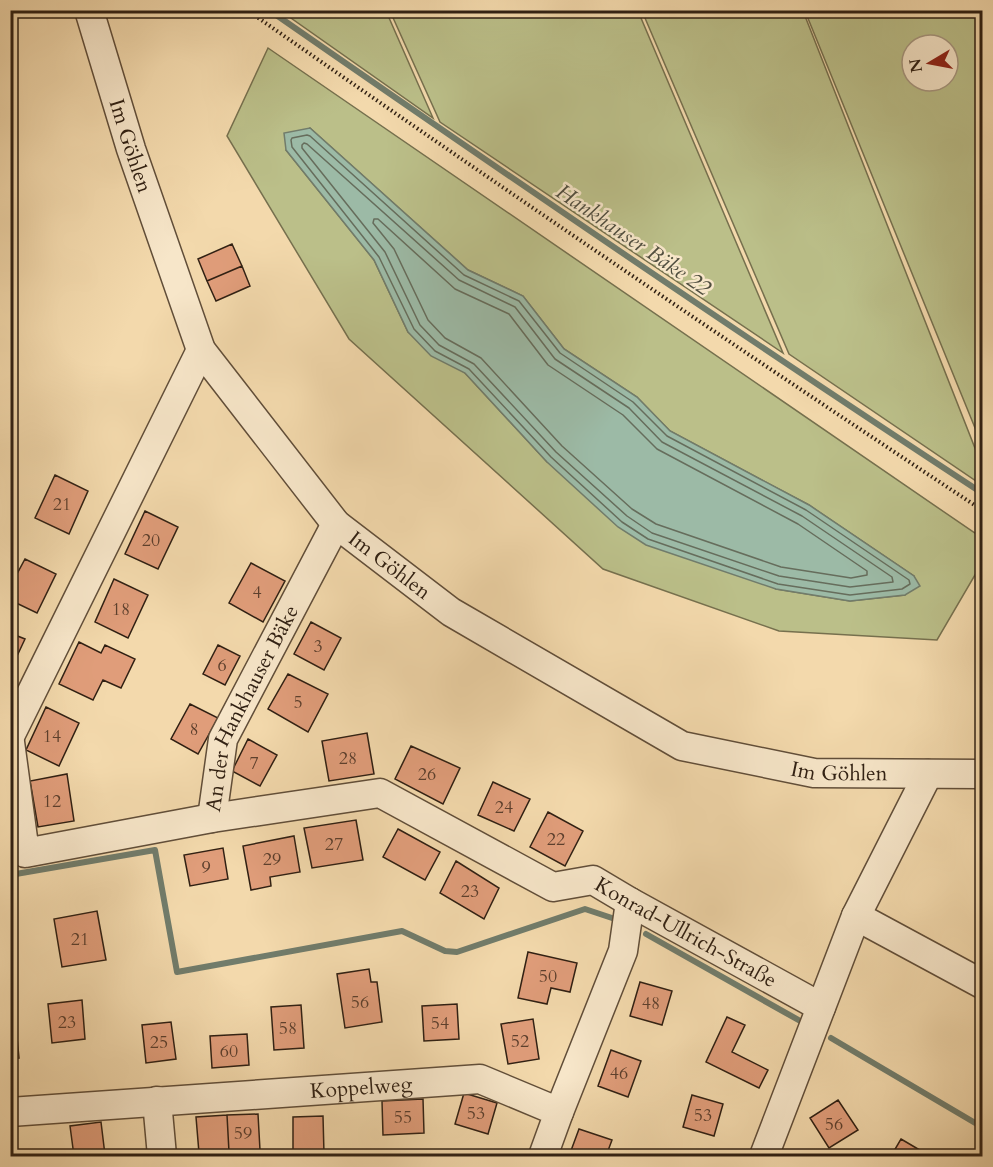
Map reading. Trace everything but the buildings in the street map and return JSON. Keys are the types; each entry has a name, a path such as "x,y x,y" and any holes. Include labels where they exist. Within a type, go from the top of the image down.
{"street":[{"name":"Im Göhlen","path":"88,10 131,149 201,350 336,524 451,612 681,746 814,773 982,774"},
{"path":"10,736 201,350"},
{"name":"An der Hankhauser Bäke","path":"10,742 25,853 212,818 223,739 336,524"},
{"path":"768,1146 856,916 928,774"},
{"name":"Konrad-Ullrich-Straße","path":"212,818 380,793 553,887 593,880 822,1007"},
{"path":"543,1156 623,951 630,902"},
{"path":"856,916 982,984"},
{"name":"Koppelweg","path":"10,1112 480,1079 559,1112"},
{"path":"158,1101 162,1156"}],"path":[{"path":"247,10 514,196 982,510"}],"green space":[{"path":"281,11 386,11 433,118"},
{"path":"390,11 638,11 783,353 440,122"},
{"path":"642,11 803,11 982,466 982,485 789,354"},
{"path":"805,11 982,11 982,445"},
{"path":"268,48 982,538 982,563 937,640 779,631 603,569 349,339 227,136","holes":["310,128 468,270 523,296 564,349 637,397 670,431 809,505 914,576 905,595 850,601 776,589 547,462 465,373 408,332 374,260 286,150"]}],"water":[{"path":"310,128 468,270 523,296 564,349 637,397 670,431 809,505 914,576 920,586 905,595 850,601 776,589 646,545 618,527 547,462 465,373 431,356 408,332 374,260 286,150 284,133"}],"waterway":[{"name":"Hankhauser Bäke 22","path":"269,10 624,254 982,493"},
{"path":"10,875 155,850 177,972 402,931 445,951 457,952 585,909 612,918"},
{"path":"646,934 802,1022"},
{"path":"831,1038 982,1127"}]}
